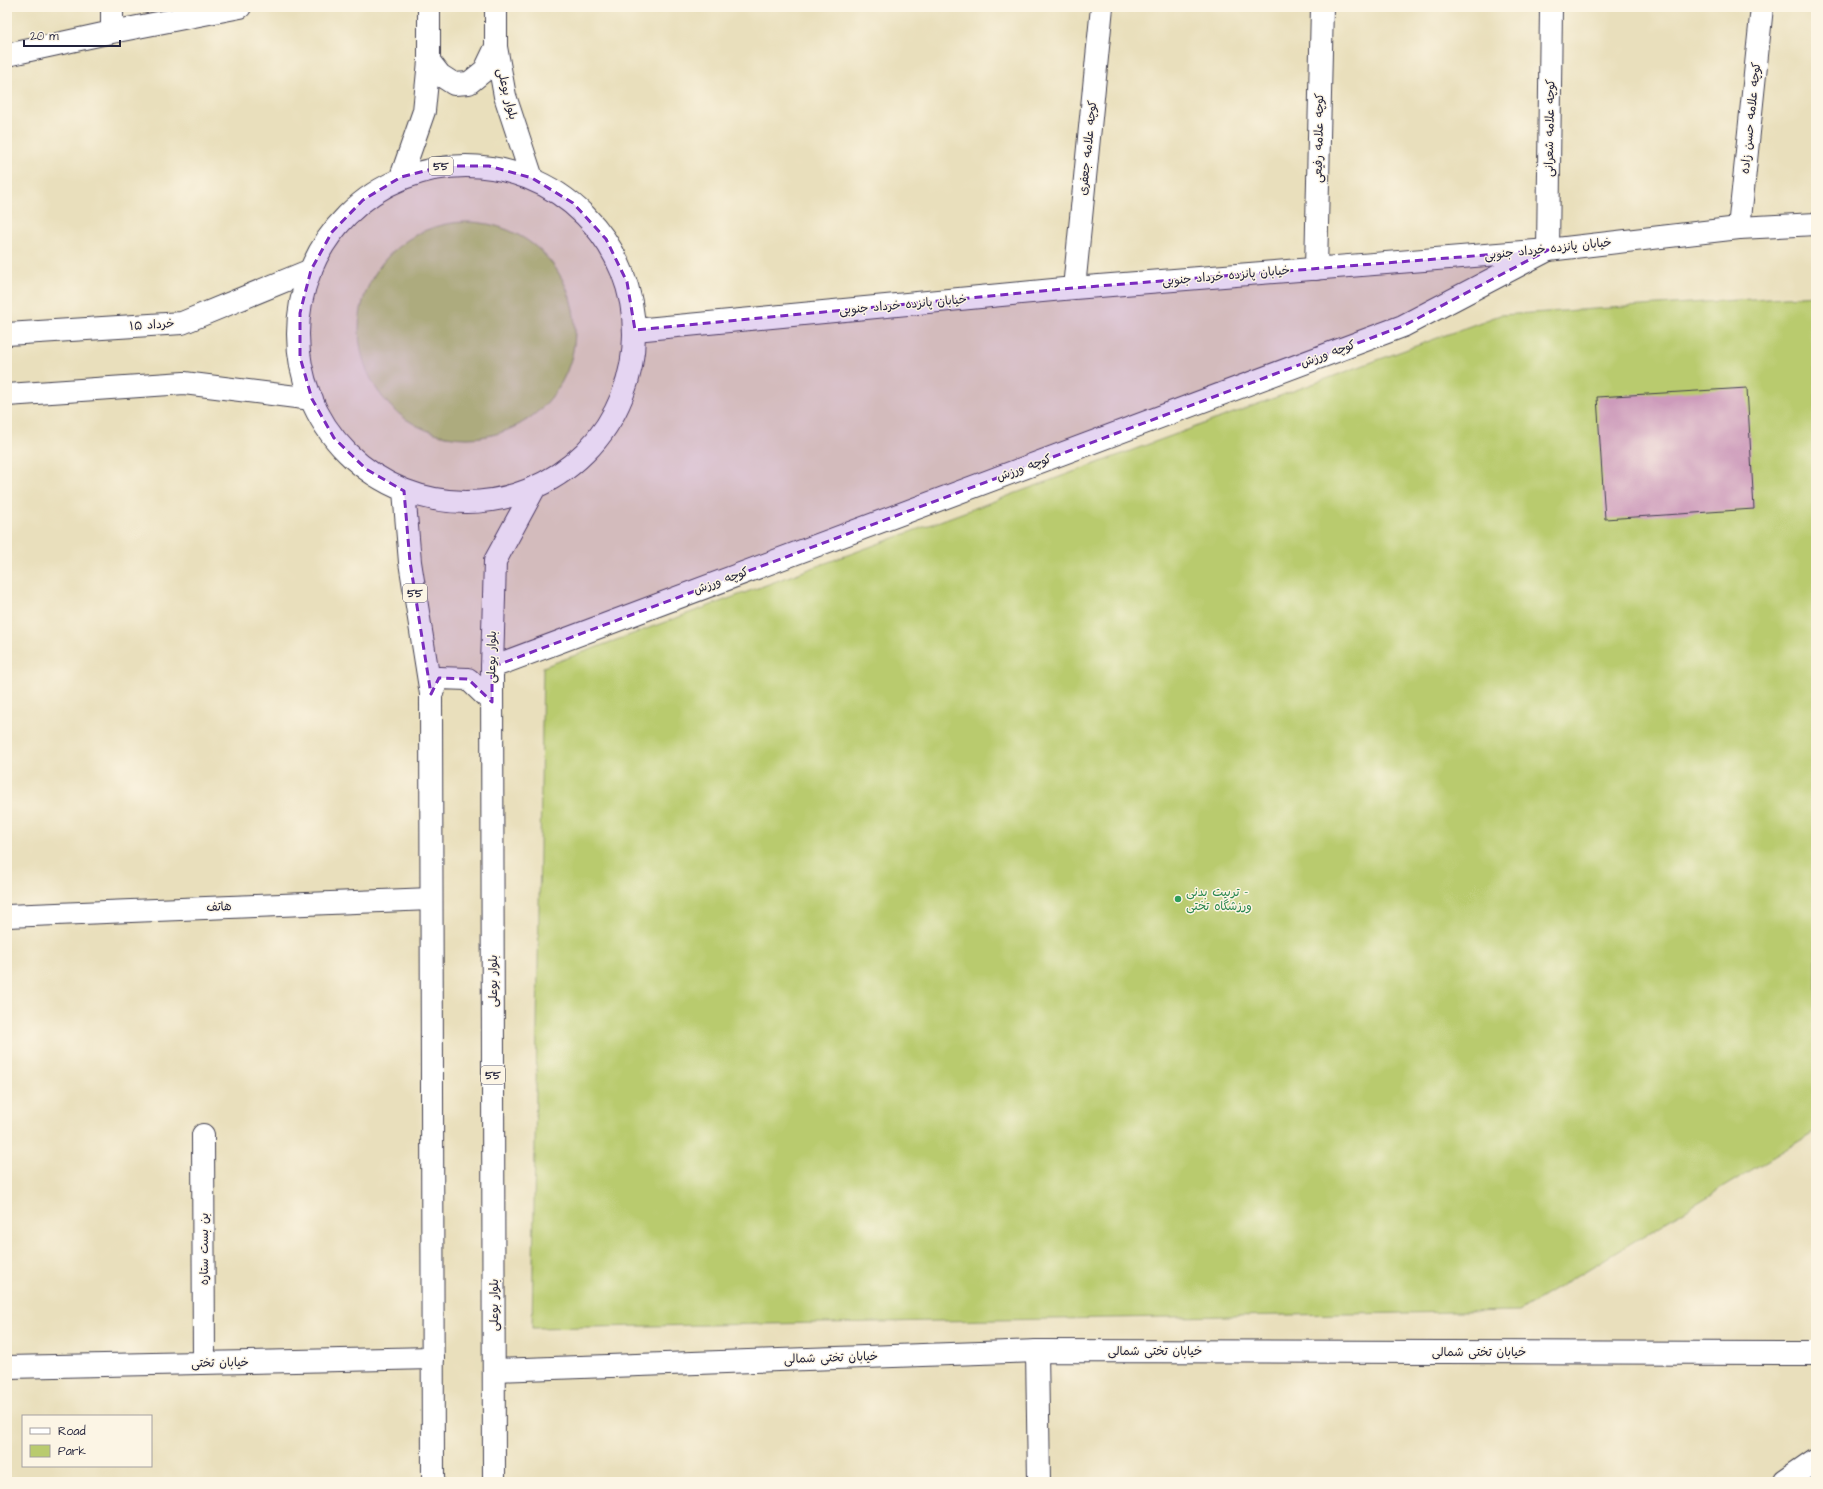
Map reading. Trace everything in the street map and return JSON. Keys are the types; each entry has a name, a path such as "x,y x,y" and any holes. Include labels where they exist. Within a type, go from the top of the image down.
{"street":[{"path":"112,7 112,32"},
{"path":"7,55 112,32 240,7"},
{"path":"401,178 424,111 429,61 429,7"},
{"name":"بلوار بوعلی","path":"496,7 496,47 505,96 532,178"},
{"name":"کوچه علامه جعفری","path":"1074,288 1102,7"},
{"name":"کوچه علامه رفیعی","path":"1316,269 1322,7"},
{"name":"کوچه علامه شعرانی","path":"1548,250 1551,7"},
{"name":"کوچه علامه حسن زاده","path":"1739,228 1762,7"},
{"path":"429,61 440,75 454,84 469,83 485,70 496,47"},
{"name":"55","path":"444,166 489,166 532,178 573,203 606,239 627,282 635,330 629,380 609,425 576,462 534,489 492,501 447,502 404,491 366,469 334,438 312,399 300,357 300,313 311,270 332,232 363,200 401,178 444,166"},
{"name":"خیابان پانزده خرداد جنوبی","path":"635,330 1074,288 1548,250 1739,228 1816,224"},
{"name":"کوچه ورزش","path":"492,667 1403,326 1548,250"},
{"name":"۱۵ خرداد","path":"7,334 182,323 311,270"},
{"path":"7,395 184,383 312,399"},
{"name":"بلوار بوعلی","path":"494,1482 492,667 495,561 534,489"},
{"name":"55","path":"404,491 410,562 431,694 433,1482"},
{"path":"431,694 439,678 468,679 492,702"},
{"name":"هاتف","path":"7,916 431,899"},
{"name":"بن بست ستاره","path":"203,1135 204,1363"},
{"path":"1037,1351 1039,1482"},
{"name":"خیابان تختی شمالی","path":"494,1370 1037,1351 1816,1353"},
{"name":"خیابان تختی","path":"7,1367 433,1358"},
{"path":"1784,1482 1816,1460"}],"highlighted area":[{"path":"444,166 489,166 532,178 573,203 606,239 627,282 635,330 1074,288 1548,250 1403,326 492,667 492,702 468,679 439,678 431,694 410,562 404,491 366,469 334,438 312,399 300,357 300,313 311,270 332,232 363,200 401,177"}],"green space":[{"path":"467,222 488,224 508,230 527,240 543,254 557,270 567,289 573,309 575,330 573,351 567,371 557,390 543,406 527,420 508,430 488,436 467,438 446,436 426,430 407,420 391,406 377,390 367,371 361,351 359,330 361,309 367,289 377,270 391,254 407,240 426,230 446,224"},
{"name":"تربیت بدنی - ورزشگاه تختی","path":"1816,295 1816,1131 1519,1311 532,1328 543,667 1500,315"}],"building":[{"path":"1747,388 1754,509 1605,519 1597,397"}],"place":[{"name":"تربیت بدنی - ورزشگاه تختی","path":"1178,899"}]}
